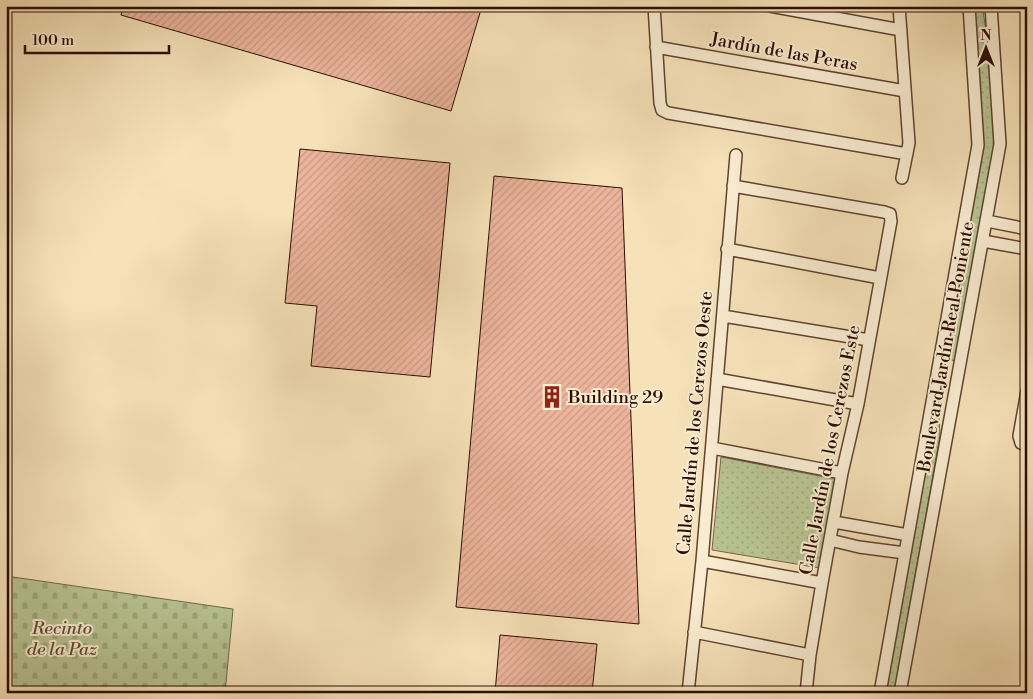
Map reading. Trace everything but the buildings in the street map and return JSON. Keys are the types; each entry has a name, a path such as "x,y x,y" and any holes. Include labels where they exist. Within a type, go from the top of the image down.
{"street":[{"path":"654,6 662,110 668,113 907,154"},
{"path":"770,6 901,30"},
{"path":"899,6 909,143 902,178"},
{"name":"Boulevard Jardín Real Poniente","path":"880,693 978,145 968,6"},
{"name":"Boulevard Jardín Real Poniente","path":"900,693 1000,144 991,6"},
{"name":"Jardín de las Peras","path":"656,47 905,91"},
{"name":"Calle Jardín de los Cerezos Oeste","path":"688,693 702,561 736,155"},
{"name":"Calle Jardín de los Cerezos Este","path":"733,186 890,214 891,220 858,404 842,473 822,583 810,655 806,693"},
{"path":"987,222 1027,229"},
{"path":"1006,245 1011,226"},
{"path":"983,241 1027,249"},
{"path":"727,249 880,278"},
{"path":"723,316 869,340"},
{"path":"938,369 959,374"},
{"path":"717,379 858,404"},
{"path":"1027,391 1019,436 1021,444 1027,446"},
{"path":"712,448 842,473"},
{"path":"834,522 908,534"},
{"path":"882,551 884,530"},
{"path":"830,540 904,554"},
{"path":"702,561 822,583"},
{"path":"694,632 810,655"}],"green space":[{"path":"972,6 982,6 989,48 996,143 955,361 946,358 983,143"},
{"path":"944,383 939,417 940,436 894,693 883,693 937,384"},
{"path":"721,457 835,479 820,568 712,550"},
{"name":"Recinto de la Paz","path":"6,576 233,609 225,693 6,693"}],"place":[{"name":"Building 29","path":"552,397"}]}
